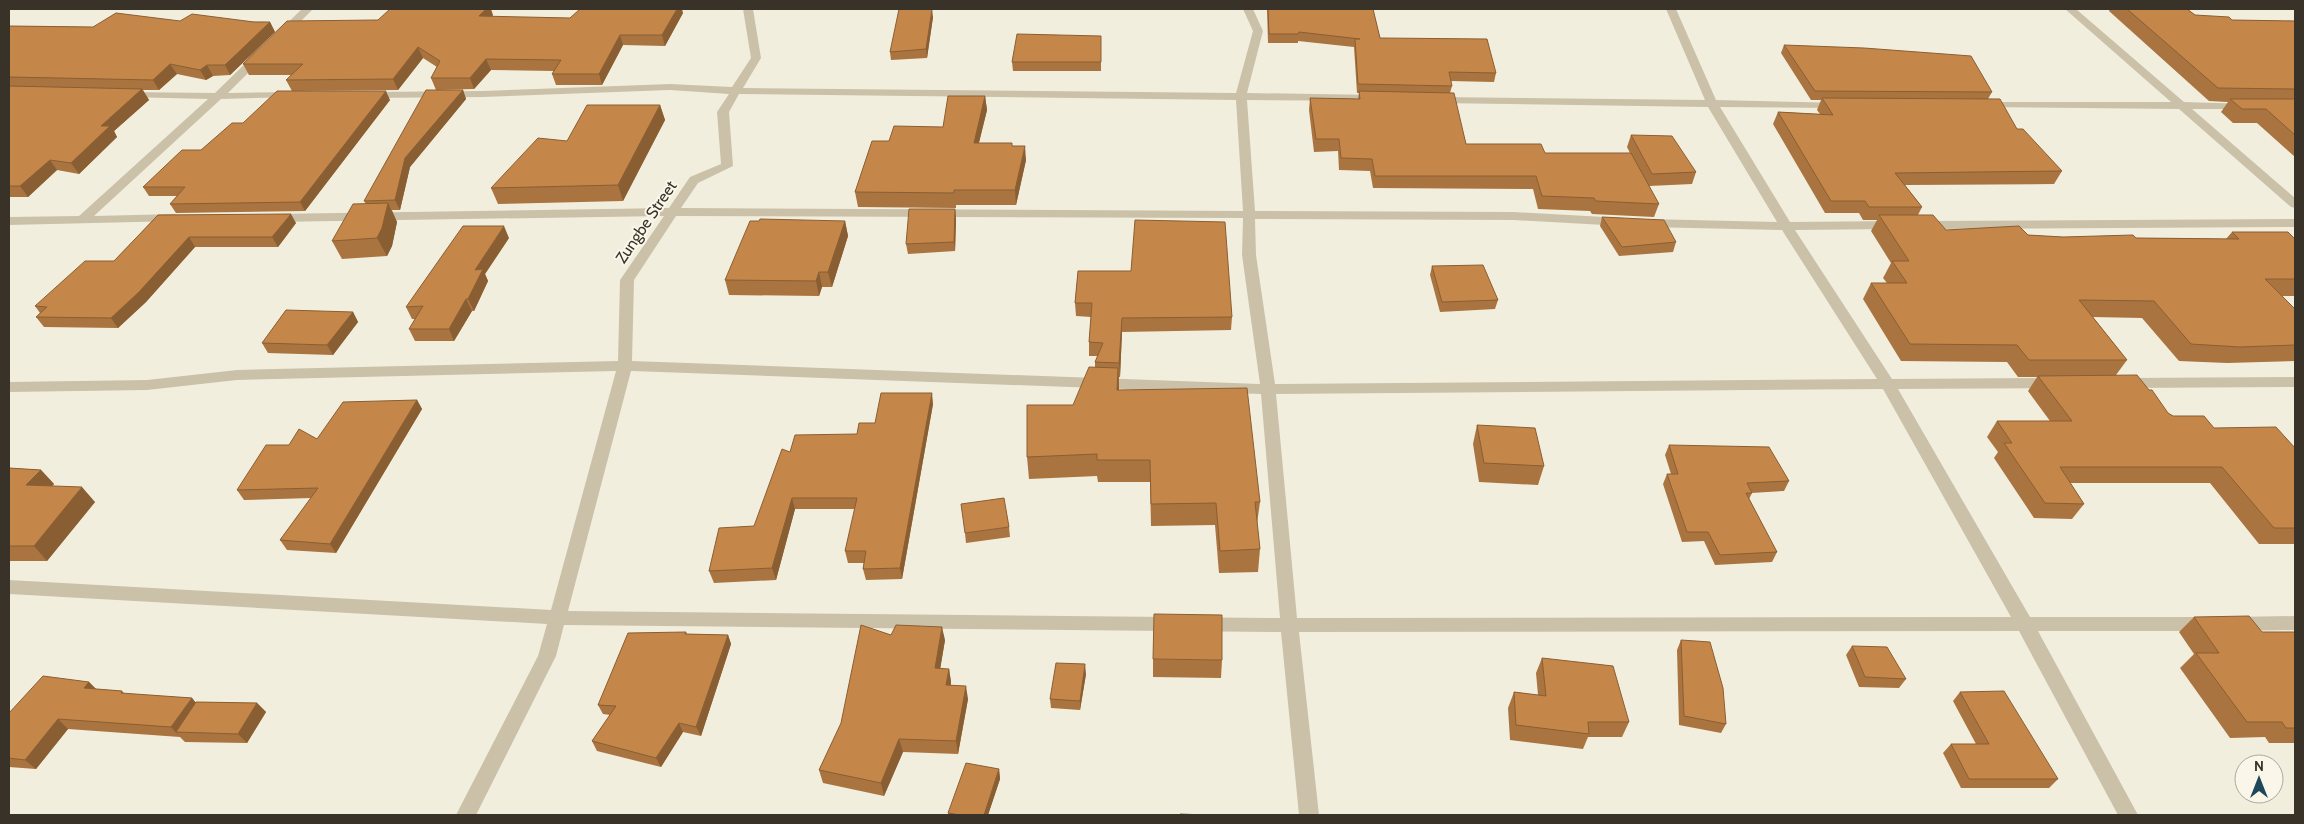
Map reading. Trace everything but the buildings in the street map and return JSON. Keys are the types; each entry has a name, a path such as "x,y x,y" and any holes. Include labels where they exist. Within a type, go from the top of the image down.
{"street":[{"path":"83,219 218,96 308,9"},
{"name":"Zungbe Street","path":"466,815 547,656 625,366 627,280 694,180 727,166 723,112 756,58 748,9"},
{"path":"1248,9 1258,31 1241,96 1249,214 1249,255 1268,389 1289,625 1309,815"},
{"path":"1671,9 1713,105 1786,226 1887,383 2026,625 2128,815"},
{"path":"2070,9 2295,204"},
{"path":"356,95 483,94 670,87 736,91 1388,99"},
{"path":"118,94 306,95"},
{"path":"1428,99 1713,105 1853,105"},
{"path":"1972,105 2257,106"},
{"path":"262,218 672,212 1514,216 1657,224 1786,226 2295,223"},
{"path":"9,221 192,218"},
{"path":"9,387 147,385 237,375 625,366 1268,389 2066,383"},
{"path":"2106,383 2295,382"},
{"path":"9,588 558,618 1289,625 2295,623"}]}
